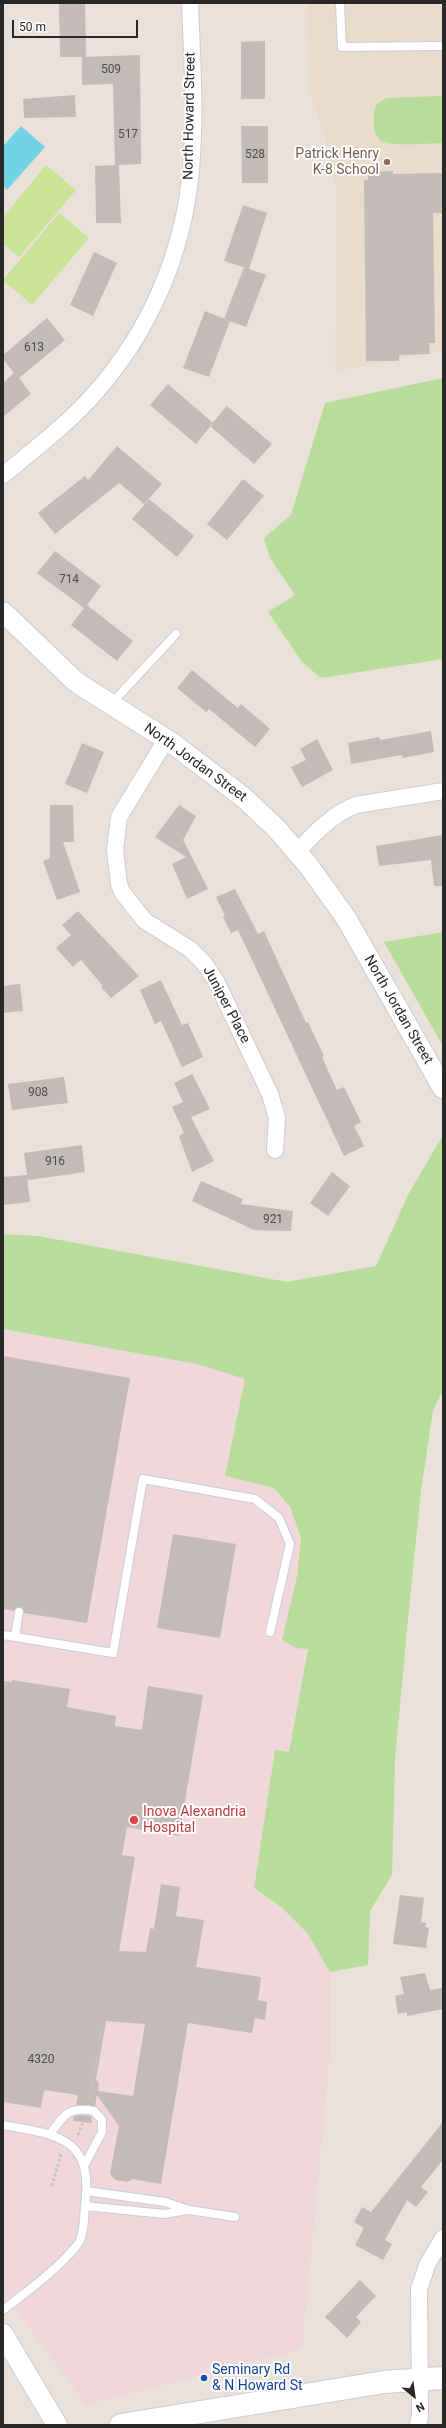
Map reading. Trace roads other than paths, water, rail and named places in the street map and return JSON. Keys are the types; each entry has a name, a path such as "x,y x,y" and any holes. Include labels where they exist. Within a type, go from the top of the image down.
{"main road":[{"path":"121,2425 235,2405 384,2382 443,2378"},
{"path":"177,2425 235,2405"}],"street":[{"name":"North Howard Street","path":"3,475 59,430 95,394 118,366 140,334 162,285 180,234 191,169 190,3"},
{"name":"North Jordan Street","path":"5,618 76,682 166,740 243,797 297,852 346,918 443,1088"},
{"name":"Juniper Place","path":"166,740 119,817 115,850 119,884 126,897 145,921 190,949 204,963 216,981 270,1094 277,1118 275,1150"},
{"path":"297,852 324,824 344,810 356,805 443,791"},
{"path":"418,2425 420,2416 419,2289 428,2263 443,2238"},
{"path":"3,2334 57,2425"}],"lane":[{"path":"340,3 342,48 443,46"},
{"path":"111,705 176,634"},
{"path":"3,1635 113,1653 143,1479 255,1499 279,1518 290,1544 270,1632"},
{"path":"15,1637 19,1612"},
{"path":"51,2133 62,2117 75,2109 94,2111 102,2120 102,2132 84,2166"},
{"path":"3,2125 51,2133 70,2145 84,2166 86,2191 79,2242 55,2268 3,2310"},
{"path":"86,2191 165,2202 189,2210 235,2217"},
{"path":"85,2206 164,2214 189,2210"}],"water":[{"path":"21,126 45,147 7,190 3,186 3,146"}],"place":[{"name":"Patrick Henry K-8 School","path":"387,162"},
{"name":"Inova Alexandria Hospital","path":"134,1820"},
{"name":"Seminary Rd & N Howard St","path":"204,2378"}]}
